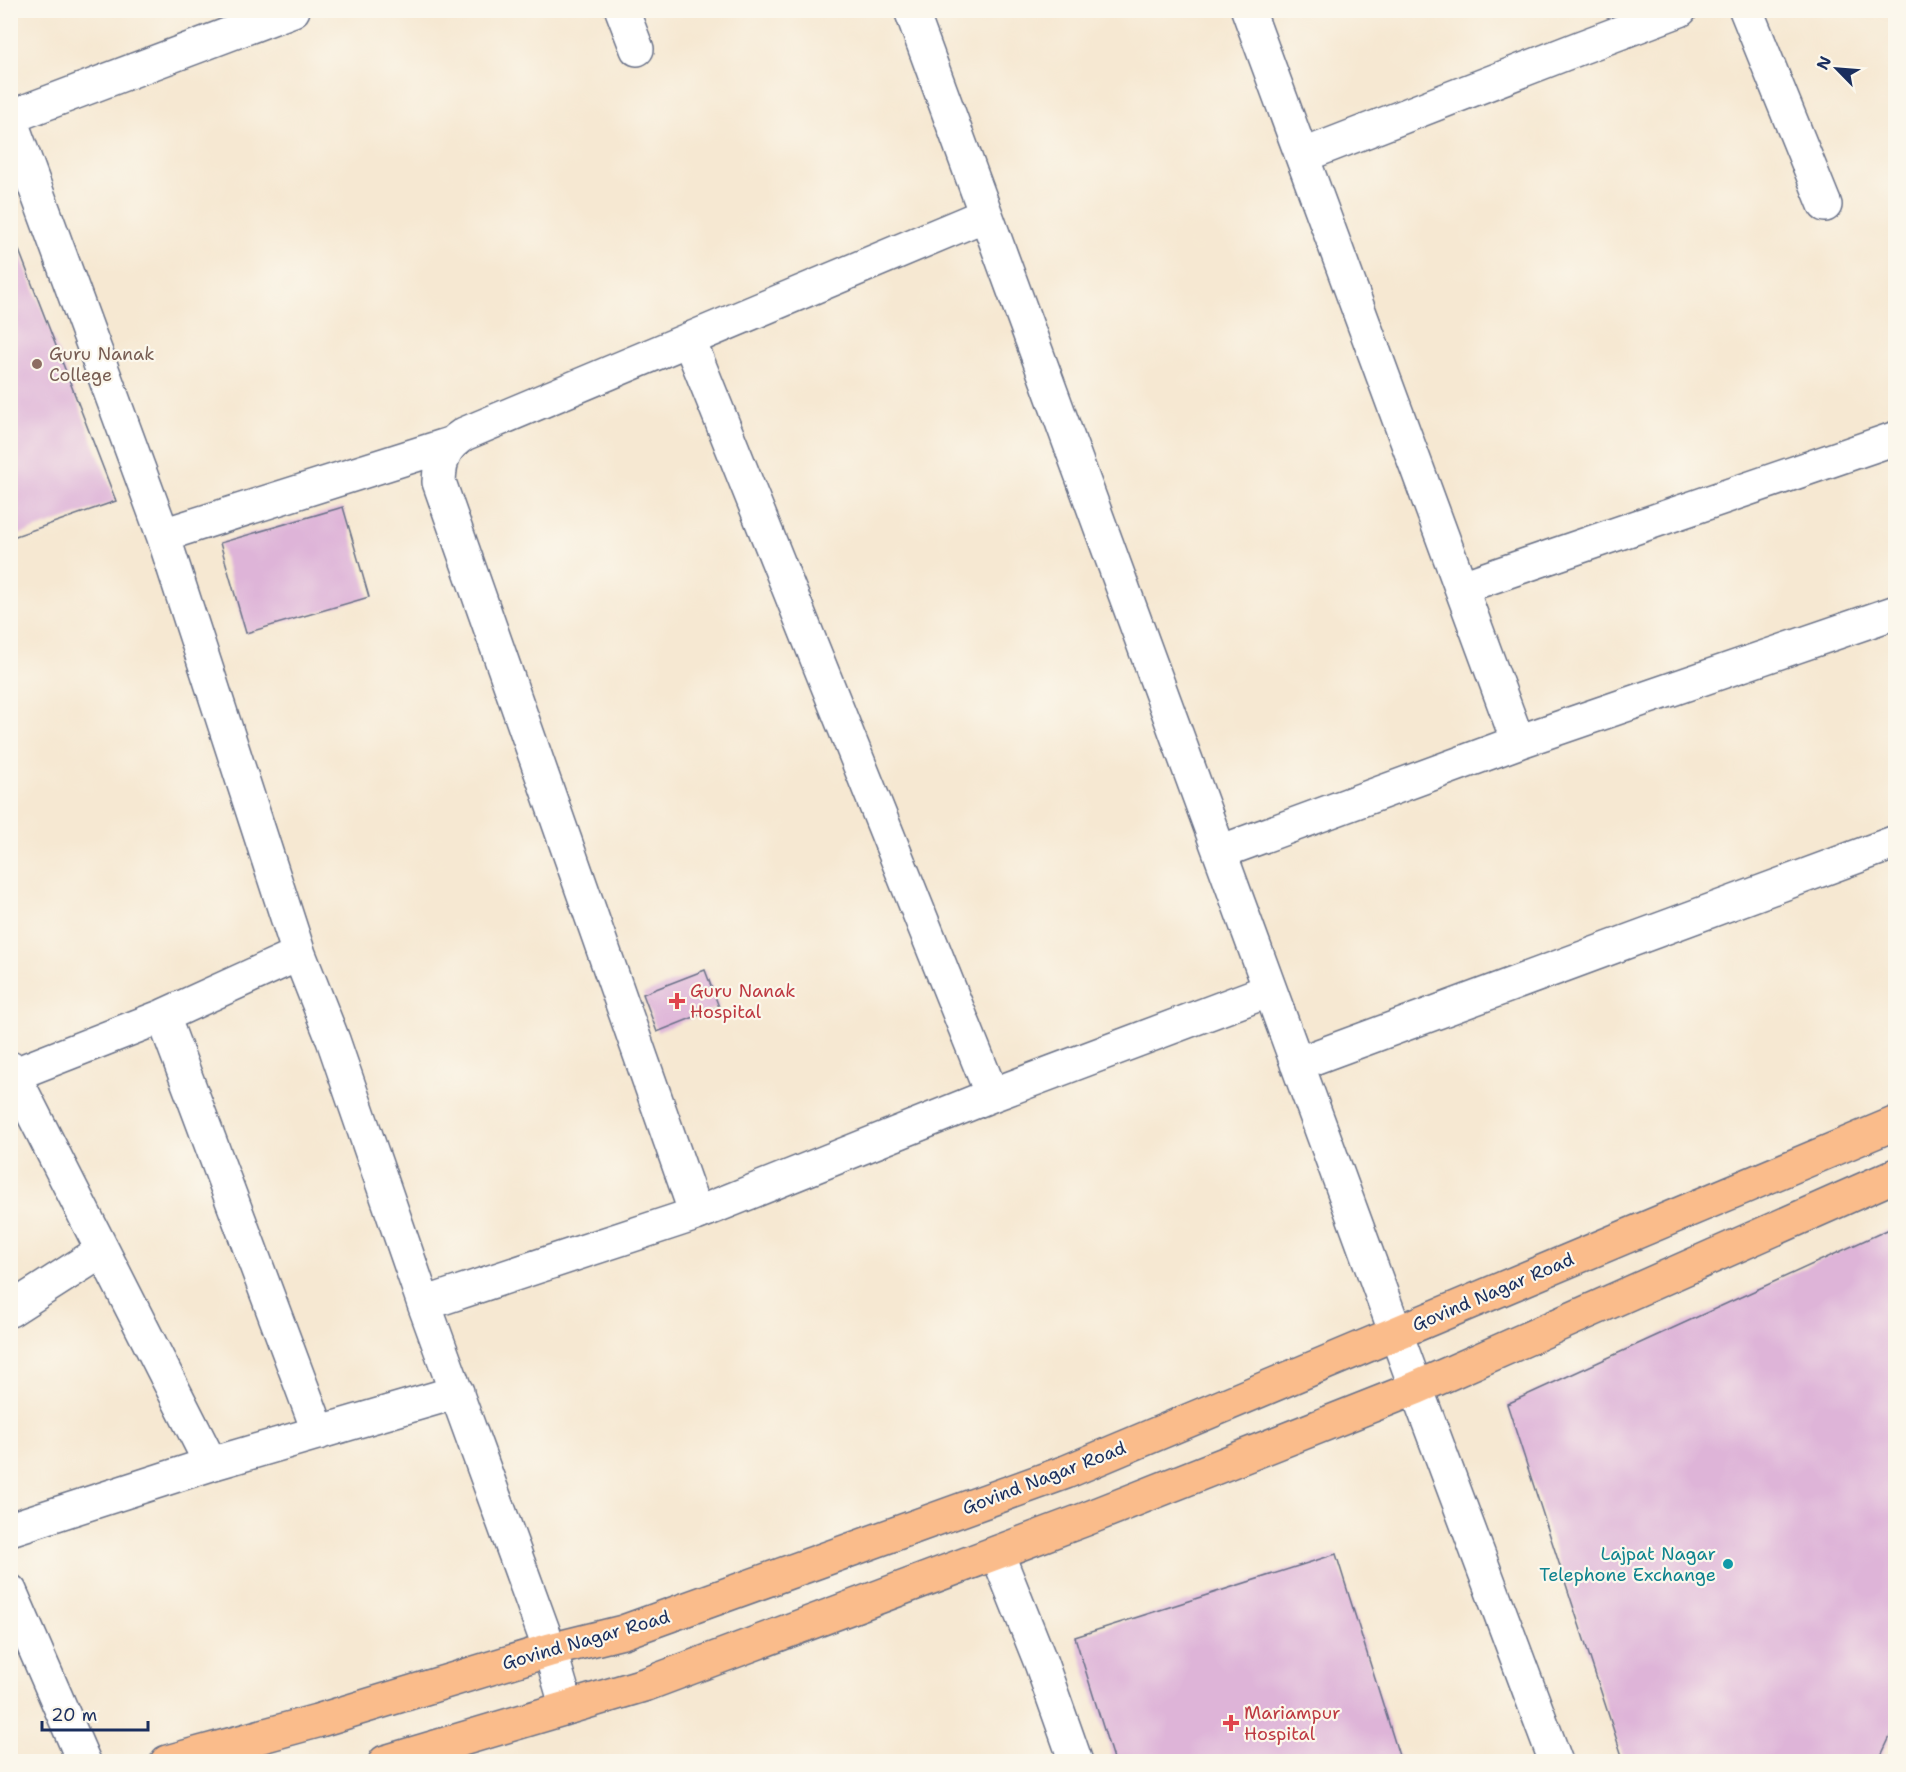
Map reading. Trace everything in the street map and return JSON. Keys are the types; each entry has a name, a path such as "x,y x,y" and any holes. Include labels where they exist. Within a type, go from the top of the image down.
{"main road":[{"name":"Govind Nagar Road","path":"167,1761 317,1721 550,1650 623,1632 1066,1472 1896,1123"},
{"path":"385,1761 647,1684 997,1553 1416,1388 1896,1175"}],"street":[{"path":"293,10 10,118 163,535 299,954 333,1040 424,1304 550,1650 567,1708"},
{"path":"622,10 637,49"},
{"path":"911,10 1416,1388 1556,1761"},
{"path":"1248,10 1518,742"},
{"path":"1302,156 1680,10"},
{"path":"1746,10 1825,205"},
{"path":"163,535 450,444 464,434 986,215"},
{"path":"689,339 992,1095"},
{"path":"1462,587 1896,438"},
{"path":"450,444 440,464 439,482 696,1214"},
{"path":"1220,852 1518,742 1896,612"},
{"path":"1297,1064 1896,842"},
{"path":"211,1464 12,1072 163,1016 299,954"},
{"path":"424,1304 696,1214 992,1095 1270,990"},
{"path":"163,1016 319,1433"},
{"path":"10,1310 102,1251"},
{"path":"10,1529 211,1464 457,1392"},
{"path":"997,1553 1041,1663 1076,1761"},
{"path":"10,1591 84,1761"}],"building":[{"name":"Guru Nanak College","path":"10,227 116,501 10,538"},
{"path":"343,507 369,597 246,633 220,543"},
{"path":"705,970 719,1007 657,1032 643,994"},
{"name":"Lajpat Nagar Telephone Exchange","path":"1896,1226 1896,1724 1878,1762 1624,1762 1507,1404"},
{"path":"1336,1554 1401,1762 1114,1762 1075,1637"}],"place":[{"name":"Guru Nanak College","path":"37,364"},
{"name":"Guru Nanak Hospital","path":"677,1001"},
{"name":"Lajpat Nagar Telephone Exchange","path":"1728,1564"},
{"name":"Mariampur Hospital","path":"1231,1723"}]}
